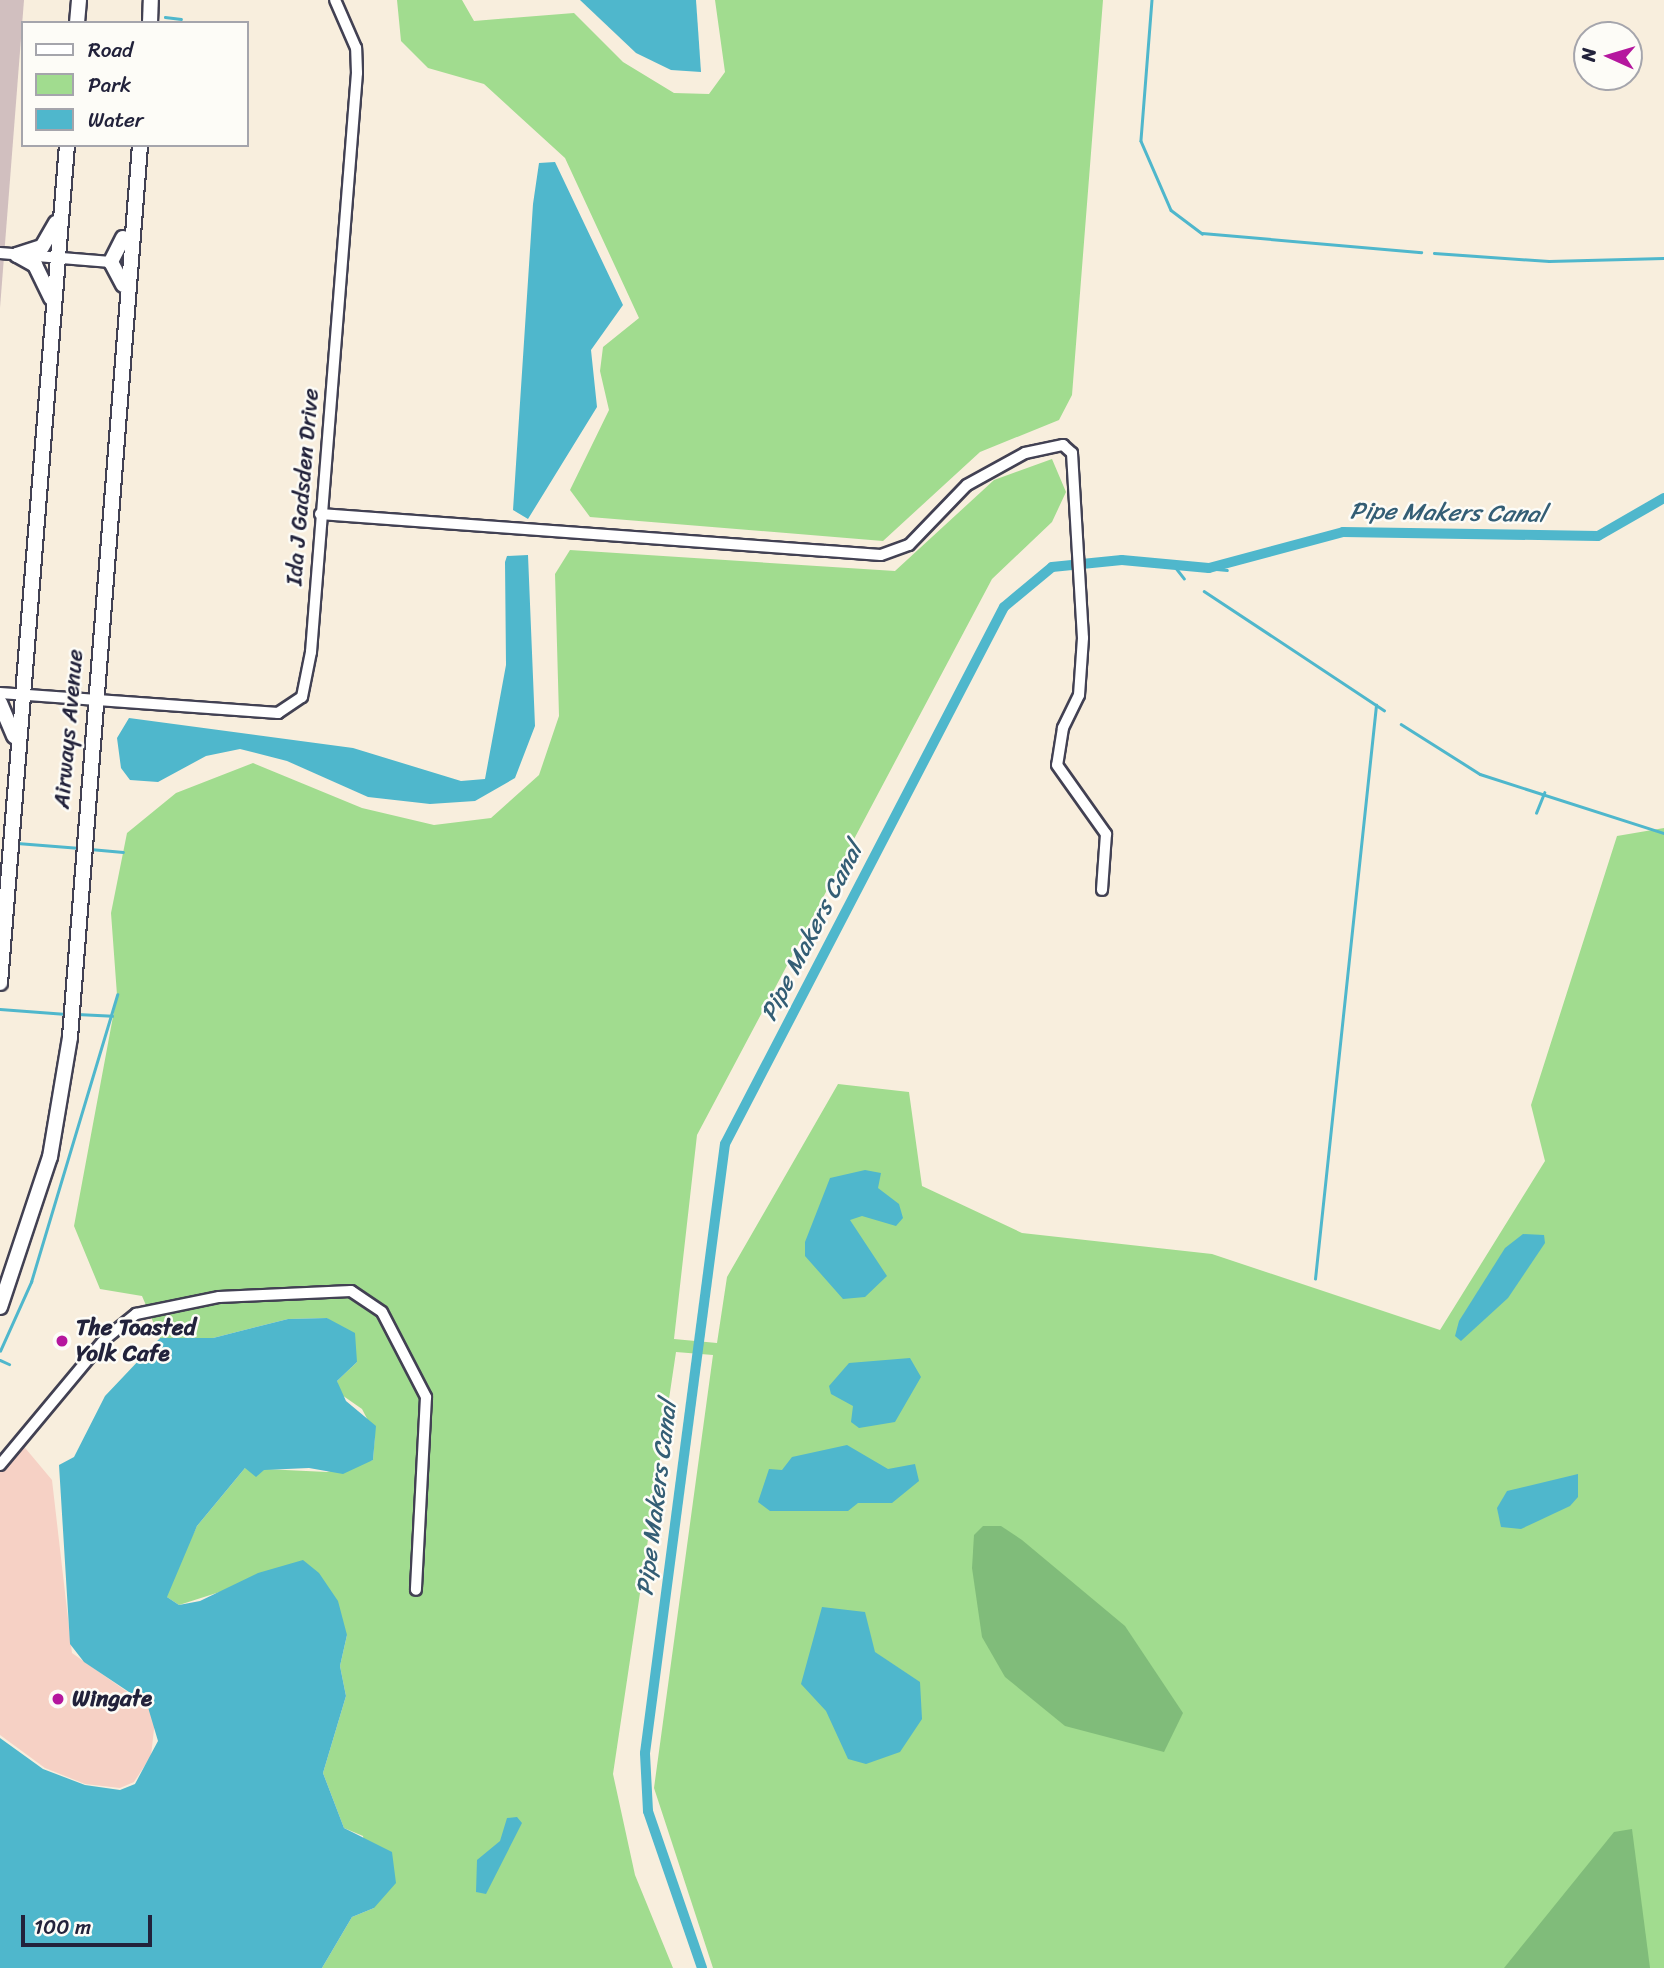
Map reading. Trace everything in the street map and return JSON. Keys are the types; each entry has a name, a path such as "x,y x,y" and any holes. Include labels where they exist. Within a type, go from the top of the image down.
{"main road":[{"path":"77,21 79,0"},
{"path":"150,21 151,0"},
{"name":"Airways Avenue","path":"0,983 67,147"},
{"name":"Airways Avenue","path":"0,1307 50,1157 71,1014 81,848 139,147"},
{"path":"126,295 111,262 122,251 133,204"},
{"path":"17,255 52,237 62,205"},
{"path":"17,255 35,265 53,309"},
{"path":"0,703 13,722 16,792"}],"street":[{"name":"Ida J Gadsden Drive","path":"0,693 291,709 307,684 357,73 356,48 335,0"},
{"path":"0,253 111,262"},
{"path":"320,514 881,555 909,545 967,485 1025,453 1063,445 1072,453 1079,584 1079,695 1063,728 1057,765 1106,834 1102,890"},
{"path":"0,1465 105,1339 136,1314 219,1297 351,1291 382,1312 426,1397 416,1590"}],"shaded area":[{"path":"0,0 24,0 21,21 0,308"},
{"path":"21,1443 52,1480 72,1653 146,1705 155,1720 151,1756 134,1782 120,1788 85,1784 45,1768 0,1735 0,1467"}],"green space":[{"path":"397,0 462,0 474,21 574,13 623,62 674,93 709,94 725,72 715,0 1103,0 1072,395 1059,420 980,452 883,541 590,517 570,490 609,410 600,371 603,347 639,318 565,158 484,84 428,68 401,41"},
{"path":"1052,459 1066,492 1052,522 992,579 697,1135 674,1339 717,1343 727,1277 838,1084 909,1092 922,1186 1022,1233 1212,1254 1440,1330 1545,1161 1531,1105 1617,836 1664,828 1664,1968 713,1968 654,1788 713,1355 676,1352 613,1774 635,1875 673,1968 322,1968 352,1917 374,1908 363,1836 344,1828 323,1773 346,1696 340,1666 347,1635 251,1582 179,1605 167,1597 167,1588 197,1526 245,1468 327,1472 373,1460 375,1434 362,1409 339,1393 337,1381 357,1362 327,1318 288,1319 213,1338 160,1338 142,1296 100,1289 74,1226 117,995 111,913 127,833 176,793 253,763 362,808 434,825 491,818 539,775 559,716 555,574 570,550 895,571 994,480"},
{"path":"983,1526 1001,1526 1022,1540 1125,1626 1183,1713 1164,1752 1065,1726 1005,1677 982,1637 972,1568 974,1535"},
{"path":"1632,1829 1650,1968 1504,1968 1614,1832"}],"water":[{"path":"580,0 696,0 701,72 671,70 636,53"},
{"path":"555,162 623,305 591,350 597,407 528,519 513,510 533,204 539,163"},
{"path":"528,555 535,726 515,778 475,801 430,804 368,797 287,761 240,749 206,756 158,782 130,780 121,768 117,738 129,718 353,748 461,781 485,779 506,665 505,562 507,556"},
{"path":"865,1170 881,1173 878,1188 899,1204 903,1218 896,1226 862,1216 850,1220 887,1276 865,1297 843,1299 805,1256 805,1242 830,1178"},
{"path":"1523,1234 1544,1235 1545,1243 1508,1298 1461,1341 1455,1336 1459,1321 1505,1248"},
{"path":"327,1318 355,1333 357,1362 337,1381 346,1401 376,1426 373,1460 343,1474 309,1468 264,1470 256,1477 245,1468 197,1526 167,1597 179,1605 200,1601 258,1573 303,1560 319,1573 338,1601 347,1635 340,1666 346,1696 323,1773 344,1828 392,1852 396,1883 374,1908 352,1917 322,1968 0,1968 0,1738 43,1769 85,1785 120,1790 135,1784 158,1741 147,1704 84,1662 70,1644 59,1465 74,1457 105,1396 160,1338 213,1338 288,1319"},
{"path":"910,1358 921,1377 895,1422 859,1428 851,1422 853,1406 831,1394 829,1386 849,1363"},
{"path":"847,1445 888,1469 915,1464 919,1481 892,1503 858,1503 848,1511 770,1511 758,1502 769,1469 782,1470 792,1457"},
{"path":"1578,1474 1578,1497 1570,1506 1521,1529 1501,1527 1497,1508 1507,1491"},
{"path":"822,1607 865,1612 875,1652 920,1682 922,1719 900,1752 866,1764 848,1759 826,1711 801,1684"},
{"path":"517,1817 522,1823 486,1894 476,1892 477,1860 500,1841 507,1818"}],"waterway":[{"path":"1152,0 1141,141 1171,210 1202,233 1421,252"},
{"path":"165,17 181,19"},
{"path":"1434,253 1549,261 1664,258"},
{"name":"Pipe Makers Canal","path":"702,1968 648,1811 645,1753 725,1144 1004,607 1052,567 1122,560 1209,568 1343,532 1598,536 1664,498"},
{"name":"Pipe Makers Canal","path":"1184,579 1173,565 1227,570"},
{"path":"1204,591 1384,710"},
{"path":"1315,1279 1376,705"},
{"path":"1401,724 1480,774 1664,833"},
{"path":"1536,813 1544,793"},
{"path":"17,843 80,848"},
{"path":"90,849 123,852"},
{"path":"0,1351 31,1282 117,995"},
{"path":"0,1009 66,1014"},
{"path":"77,1014 112,1016"},
{"path":"0,1360 9,1364"}],"place":[{"name":"The Toasted Yolk Cafe","path":"62,1341"},
{"name":"Wingate","path":"58,1699"}]}
